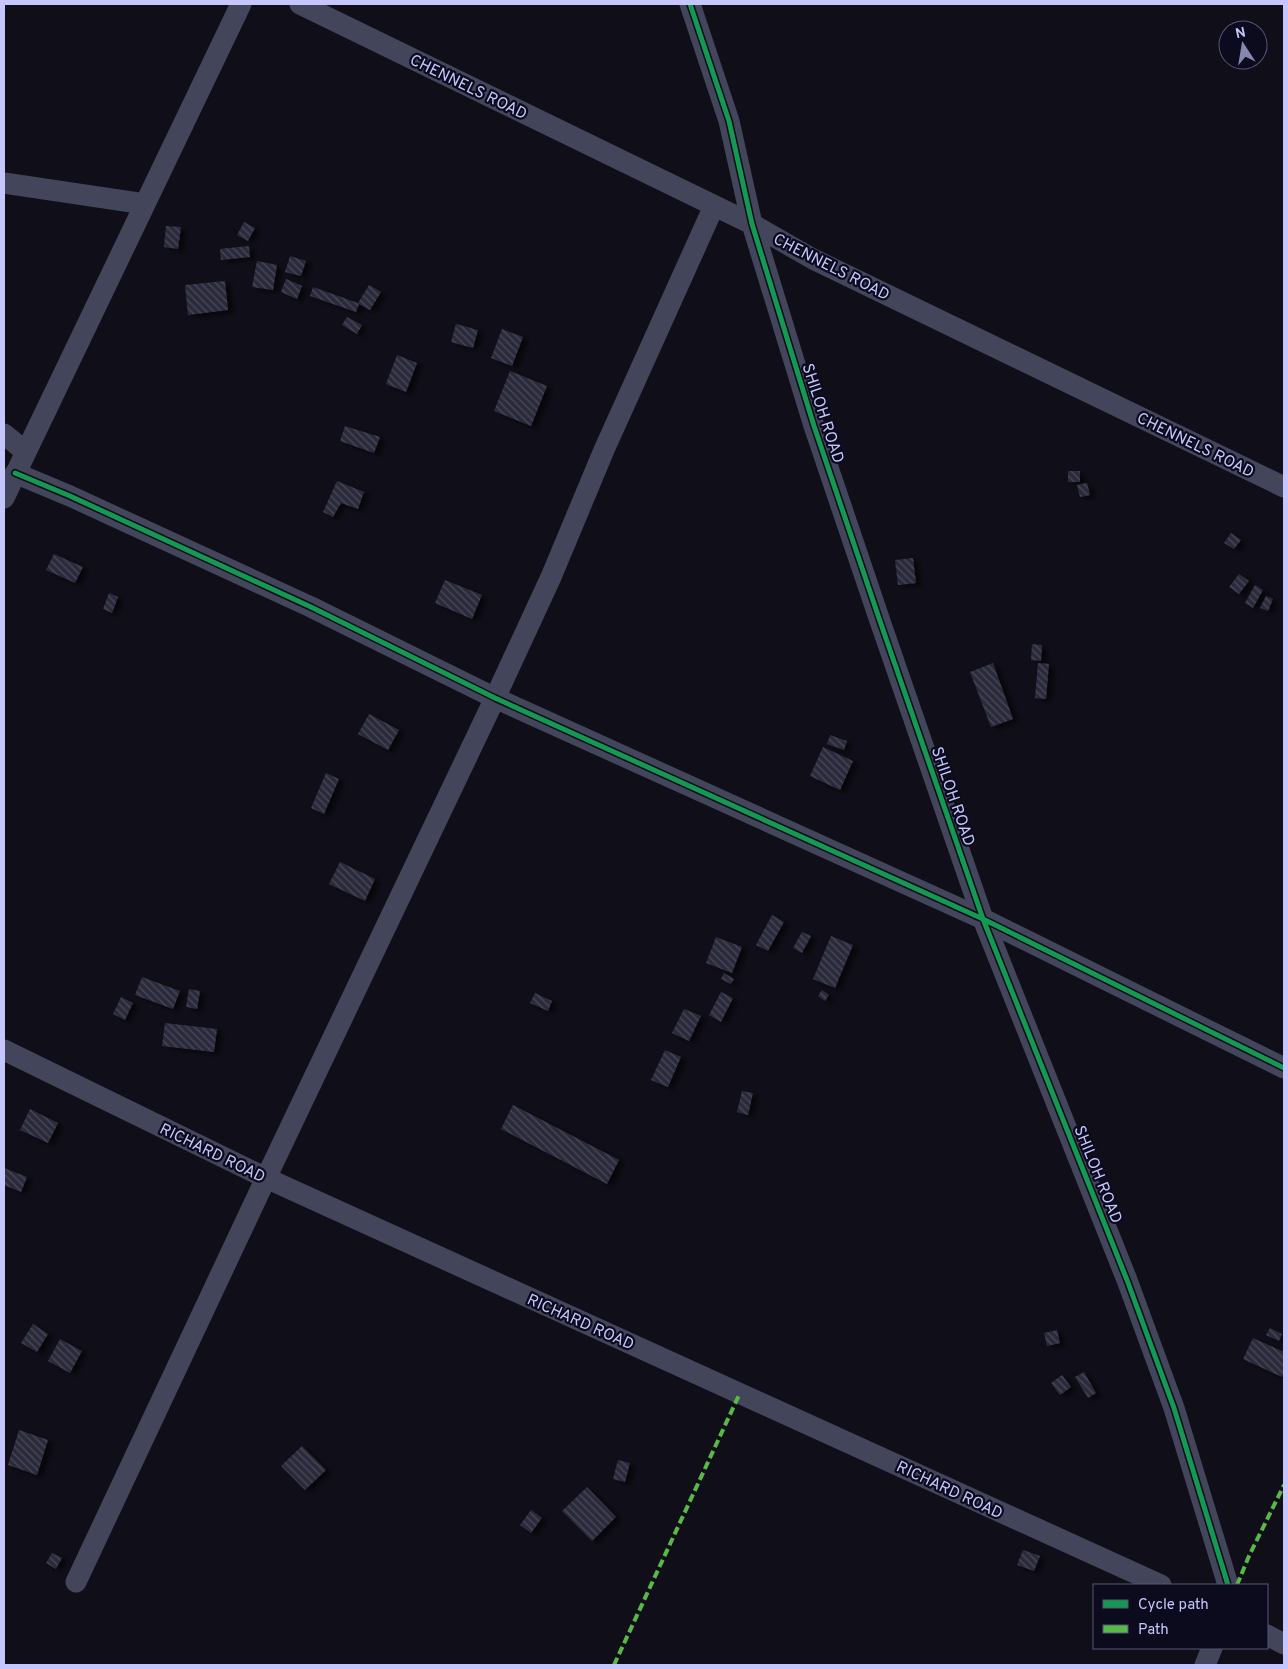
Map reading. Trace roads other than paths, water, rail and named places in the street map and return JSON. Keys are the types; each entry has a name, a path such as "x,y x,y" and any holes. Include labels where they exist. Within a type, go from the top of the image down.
{"street":[{"path":"4,498 242,4"},
{"name":"CHENNELS ROAD","path":"300,4 752,224 813,259 1284,487"},
{"name":"SHILOH ROAD","path":"690,4 730,121 752,224 814,426 983,919 1131,1290 1174,1408 1228,1584"},
{"path":"4,183 145,204"},
{"path":"76,1582 266,1178 496,698 551,577 604,450 714,206"},
{"path":"4,434 26,452"},
{"path":"15,474 70,496 303,603 496,698 983,919 1284,1068"},
{"name":"RICHARD ROAD","path":"4,1050 266,1178 1159,1584"},
{"path":"1268,1636 1284,1644"},
{"path":"1205,1665 1212,1649"}]}
